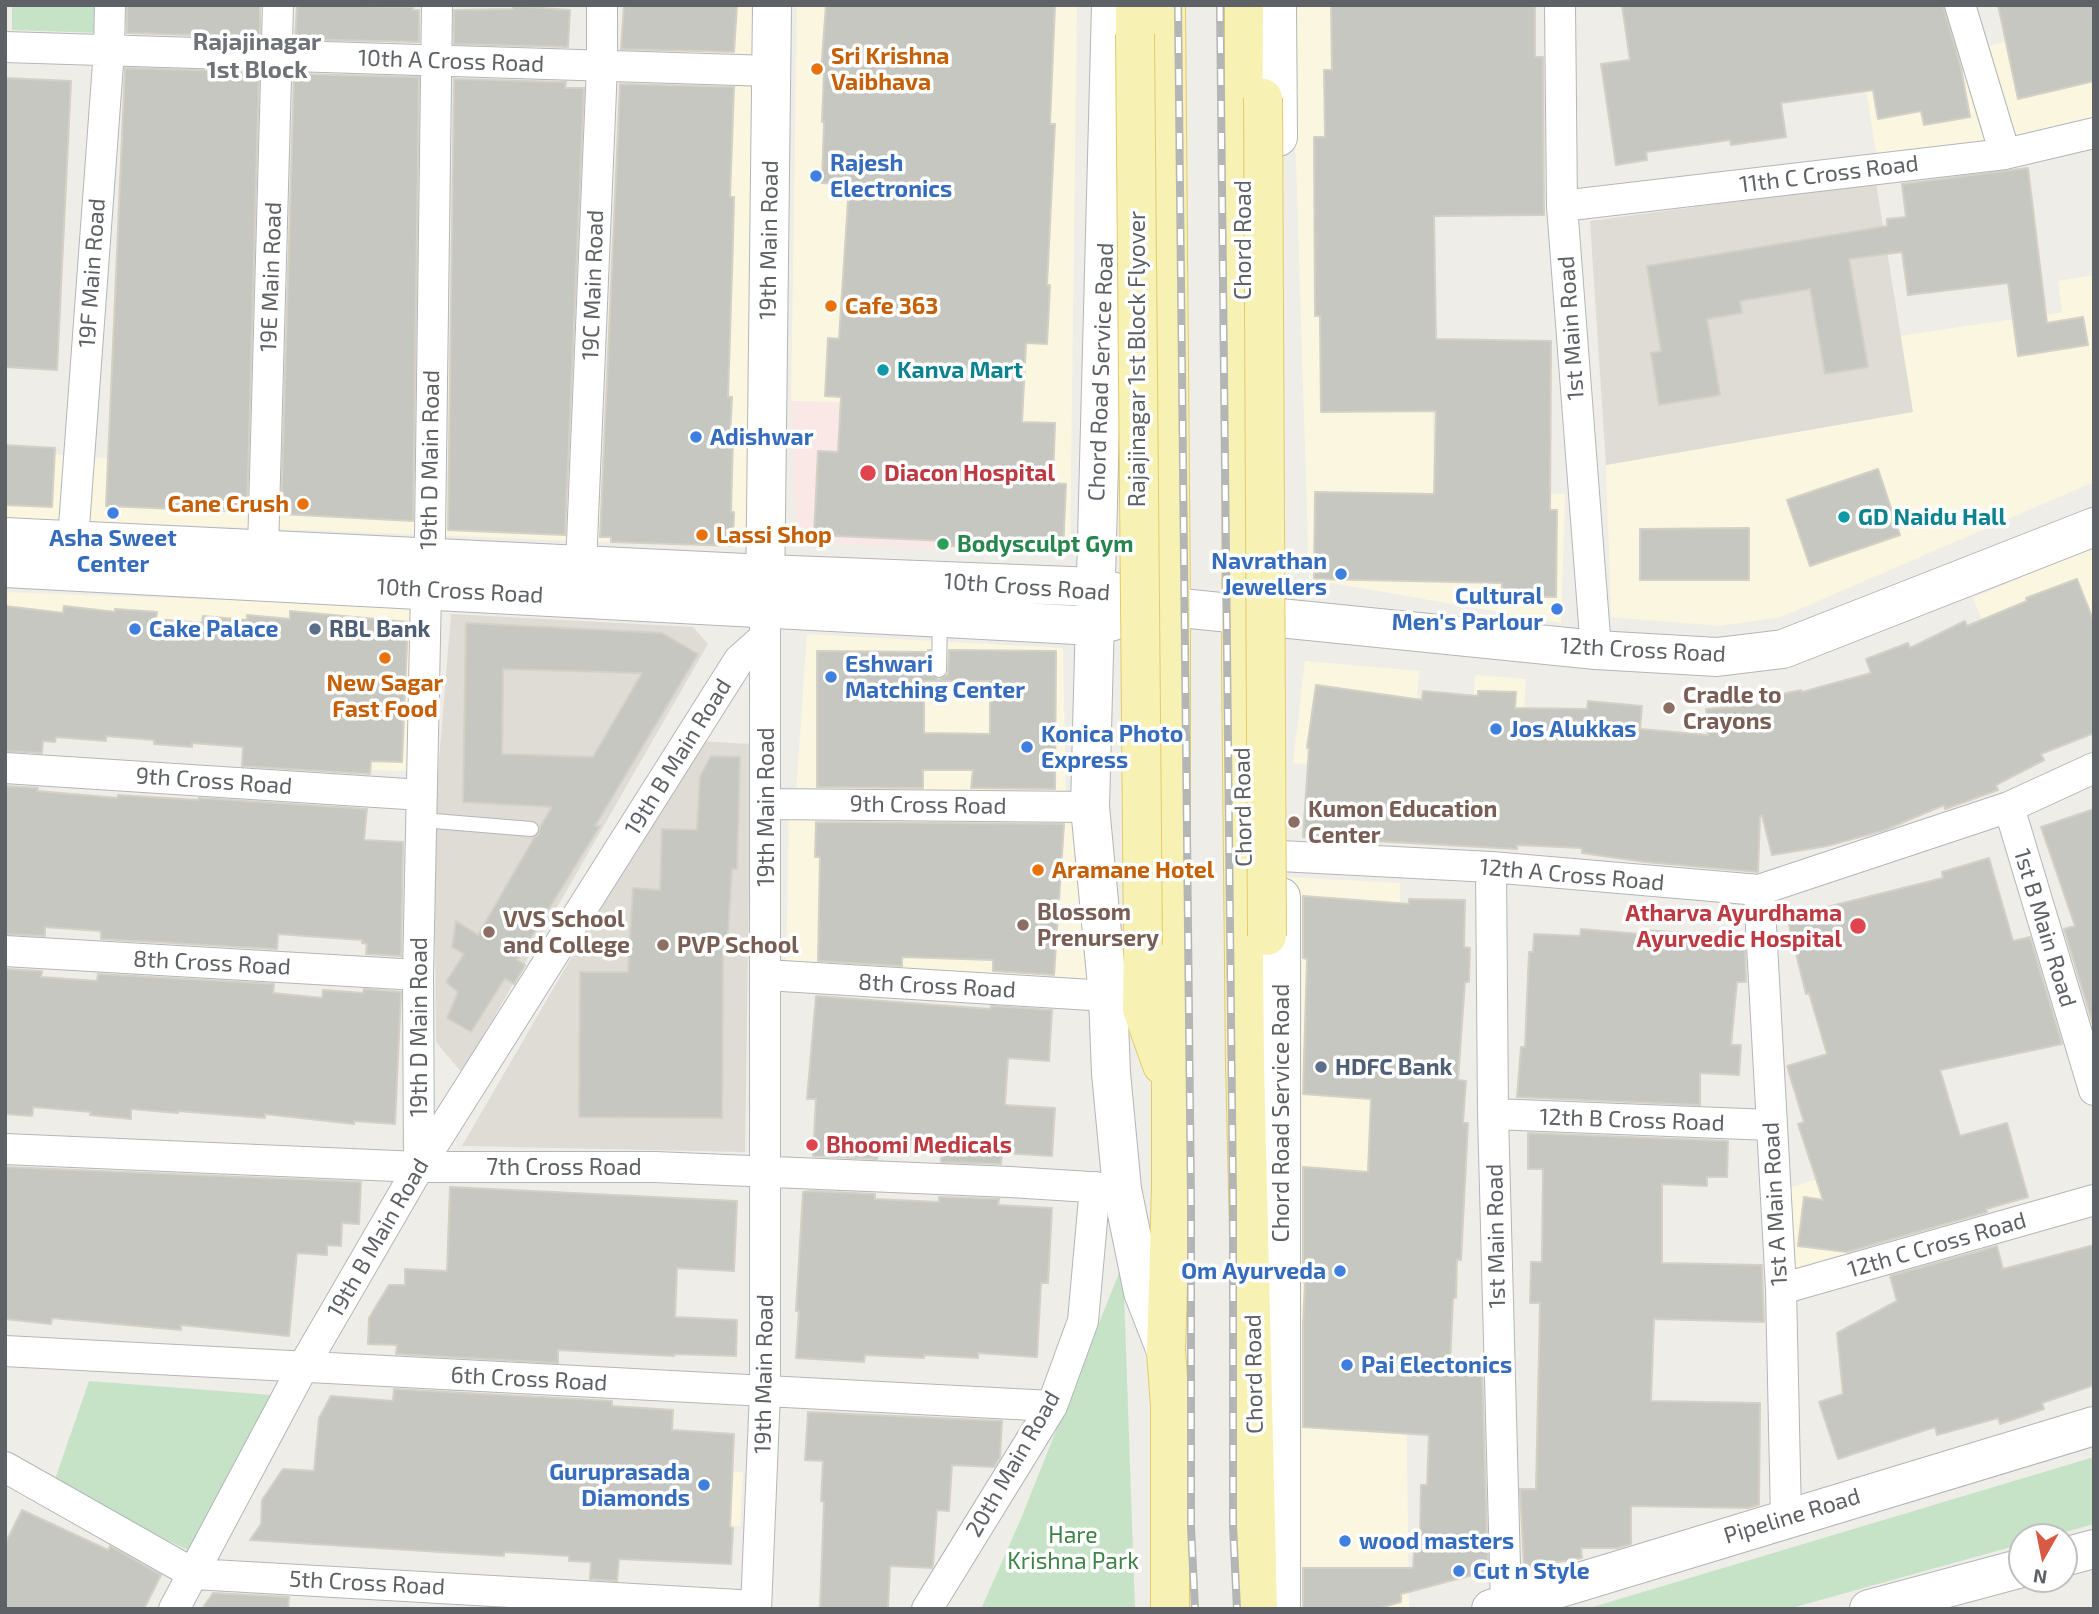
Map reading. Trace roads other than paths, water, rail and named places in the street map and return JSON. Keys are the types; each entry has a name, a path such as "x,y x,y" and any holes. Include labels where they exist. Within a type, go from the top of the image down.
{"main road":[{"path":"1166,5 1171,607 1171,1086 1166,1351 1170,1406 1170,1609"},
{"name":"Chord Road","path":"1244,5 1241,614 1245,1065 1258,1609"},
{"path":"1245,1065 1262,1020 1268,989 1262,5"},
{"name":"Rajajinagar 1st Block Flyover","path":"1127,15 1142,1009 1171,1086"}],"street":[{"name":"19F Main Road","path":"73,540 109,50 110,5"},
{"name":"19E Main Road","path":"263,549 278,5"},
{"name":"19th D Main Road","path":"419,1167 418,975 438,5"},
{"name":"19C Main Road","path":"582,565 602,66 602,5"},
{"name":"19th Main Road","path":"756,1607 765,1392 765,606 772,5"},
{"name":"Chord Road Service Road","path":"1277,5 1281,618 1281,1609"},
{"name":"1st Main Road","path":"1560,5 1562,206 1596,650"},
{"path":"1960,5 2005,154"},
{"name":"Chord Road Service Road","path":"1109,1188 1111,1073 1108,996 1090,807 1096,587 1127,15"},
{"name":"10th A Cross Road","path":"5,47 771,71"},
{"name":"11th C Cross Road","path":"1562,206 2005,154 2094,133"},
{"name":"12th Cross Road","path":"1171,607 1596,650 1717,657 1783,649 2094,527"},
{"name":"10th Cross Road","path":"5,537 263,549 427,573 765,606 940,617 1095,626 1171,607"},
{"name":"10th Cross Road","path":"5,568 427,573 582,565 765,606 1096,587 1171,607"},
{"name":"19th B Main Road","path":"174,1609 303,1367 419,1167 739,660 765,606"},
{"name":"9th Cross Road","path":"5,768 422,807"},
{"name":"12th A Cross Road","path":"1280,856 1491,867 1759,890 2009,807 2094,768"},
{"name":"9th Cross Road","path":"765,804 1090,807"},
{"name":"1st B Main Road","path":"2009,807 2094,1090"},
{"name":"1st Main Road","path":"1491,867 1498,1606"},
{"name":"1st A Main Road","path":"1759,890 1781,1289 1786,1518"},
{"name":"8th Cross Road","path":"5,951 418,975"},
{"name":"8th Cross Road","path":"766,975 1108,996"},
{"name":"12th B Cross Road","path":"1493,1114 1771,1125"},
{"name":"7th Cross Road","path":"5,1149 419,1167 655,1167 1109,1188"},
{"path":"1109,1188 1143,1292 1166,1351"},
{"name":"20th Main Road","path":"927,1609 1052,1406 1083,1321 1109,1188"},
{"name":"12th C Cross Road","path":"1781,1289 2094,1200"},
{"name":"6th Cross Road","path":"5,1351 1052,1406"},
{"name":"Pipeline Road","path":"1498,1606 2094,1426"},
{"name":"5th Cross Road","path":"5,1467 194,1574 756,1607"},
{"path":"1869,1609 1960,1596 2008,1574"}],"lane":[{"path":"939,670 940,617"},
{"path":"422,807 531,829"}],"railway":[{"path":"1178,5 1191,1203 1191,1527 1195,1609"},
{"path":"1220,5 1233,1203 1233,1526 1237,1609"}],"place":[{"name":"Sri Krishna Vaibhava","path":"817,69"},
{"name":"Rajesh Electronics","path":"816,176"},
{"name":"Cafe 363","path":"831,306"},
{"name":"Kanva Mart","path":"883,370"},
{"name":"Adishwar","path":"696,437"},
{"name":"Diacon Hospital","path":"868,473"},
{"name":"Cane Crush","path":"303,504"},
{"name":"Asha Sweet Center","path":"113,513"},
{"name":"GD Naidu Hall","path":"1844,517"},
{"name":"Lassi Shop","path":"702,535"},
{"name":"Bodysculpt Gym","path":"943,544"},
{"name":"Navrathan Jewellers","path":"1341,574"},
{"name":"Cultural Men's Parlour","path":"1557,609"},
{"name":"Cake Palace","path":"135,629"},
{"name":"RBL Bank","path":"315,629"},
{"name":"New Sagar Fast Food","path":"385,658"},
{"name":"Eshwari Matching Center","path":"831,677"},
{"name":"Cradle to Crayons","path":"1669,708"},
{"name":"Jos Alukkas","path":"1496,729"},
{"name":"Konica Photo Express","path":"1027,747"},
{"name":"Kumon Education Center","path":"1294,822"},
{"name":"Aramane Hotel","path":"1038,870"},
{"name":"Blossom Prenursery","path":"1023,925"},
{"name":"Atharva Ayurdhama Ayurvedic Hospital","path":"1858,926"},
{"name":"VVS School and College","path":"489,932"},
{"name":"PVP School","path":"663,945"},
{"name":"HDFC Bank","path":"1321,1067"},
{"name":"Bhoomi Medicals","path":"812,1145"},
{"name":"Om Ayurveda","path":"1340,1271"},
{"name":"Pai Electonics","path":"1347,1365"},
{"name":"Guruprasada Diamonds","path":"704,1485"},
{"name":"wood masters","path":"1345,1541"},
{"name":"Cut n Style","path":"1459,1571"}],"district":[{"name":"Rajajinagar 1st Block","path":"257,56"}],"park label":[{"name":"Hare Krishna Park","path":"1073,1548"}]}
